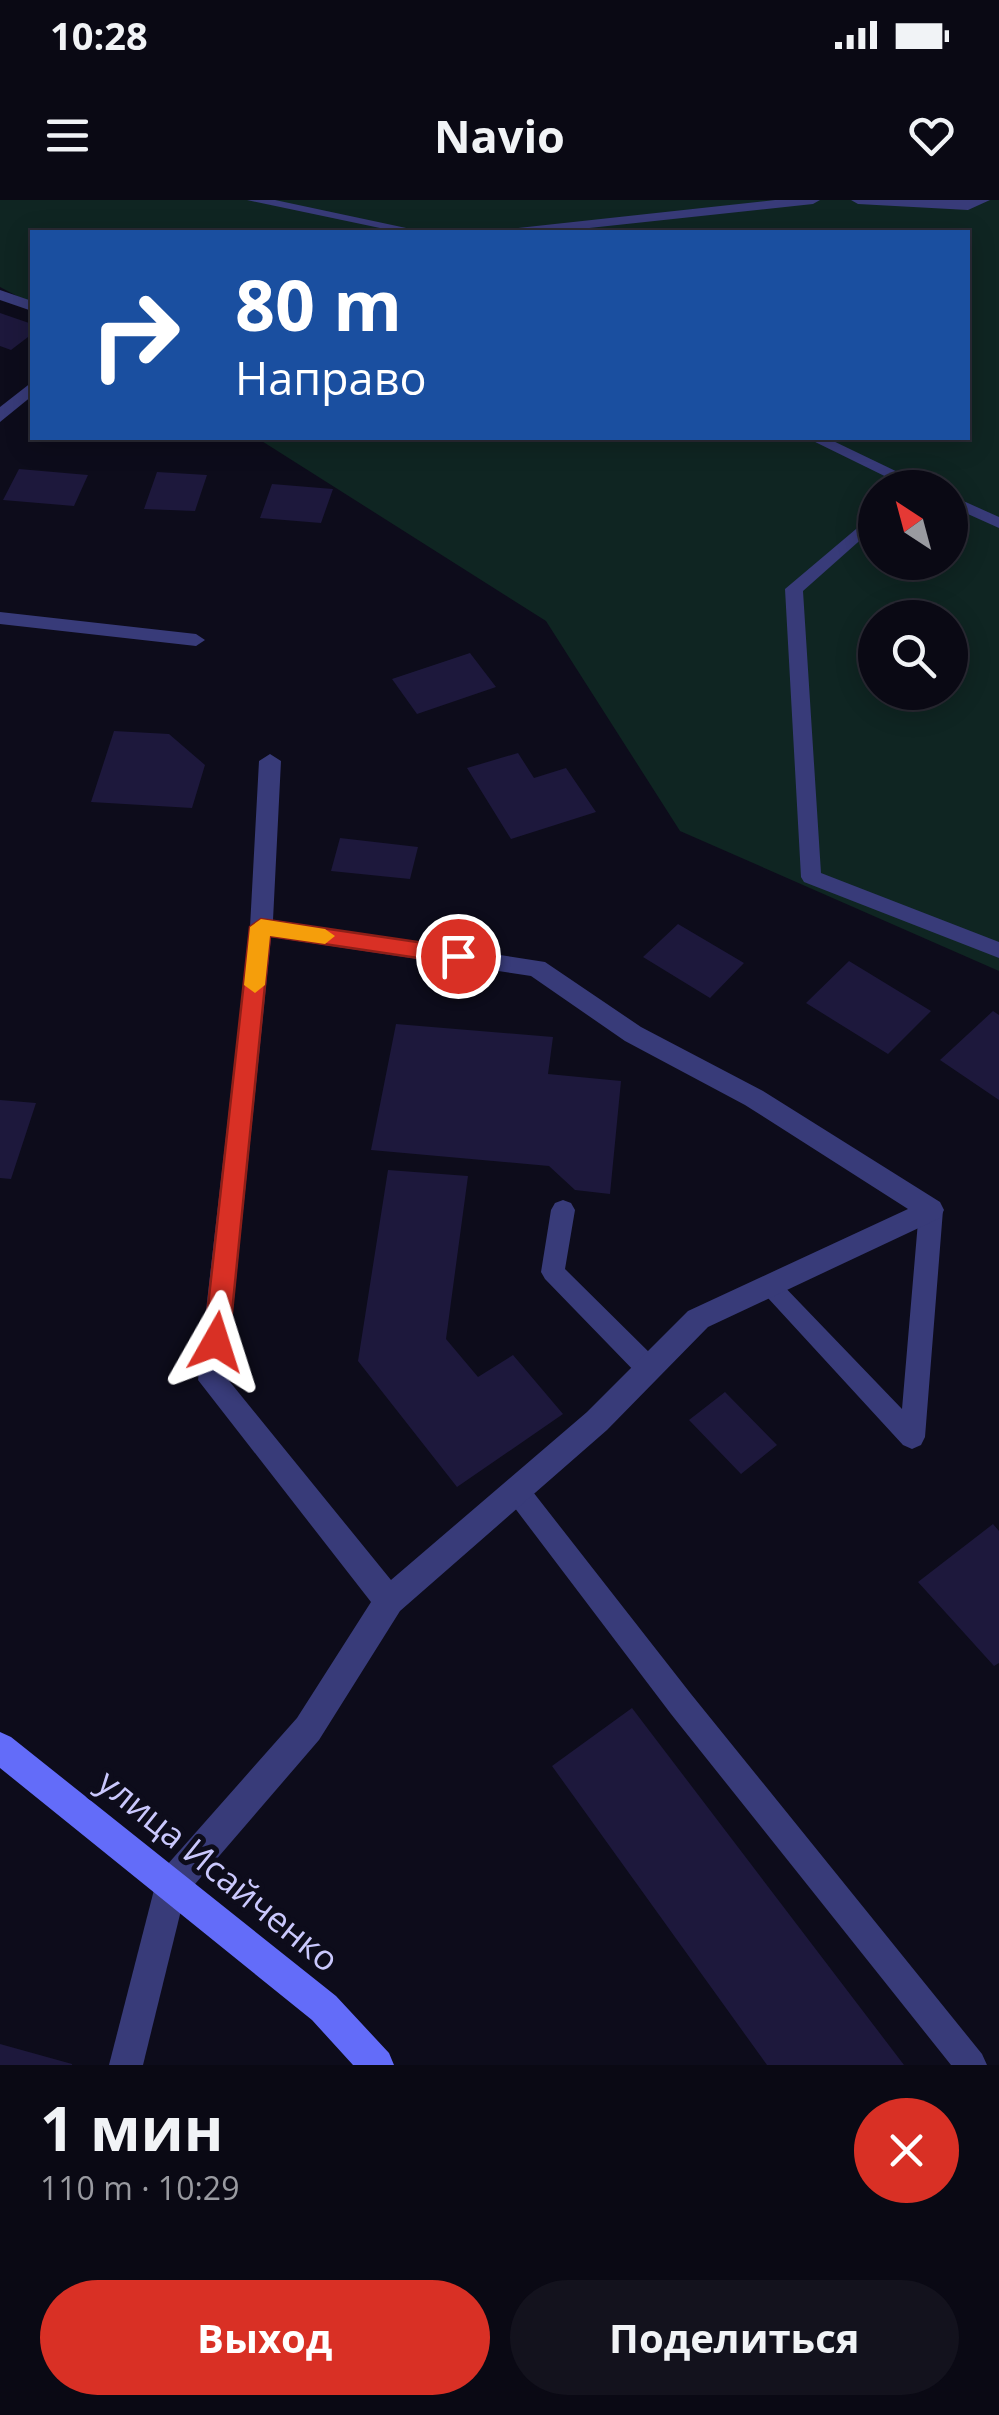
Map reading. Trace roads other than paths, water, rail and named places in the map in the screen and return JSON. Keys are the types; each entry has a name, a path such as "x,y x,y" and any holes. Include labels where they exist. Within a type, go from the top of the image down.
{"main road":[{"name":"улица Исайченко","path":"0,1748 324,2008 378,2065"}],"street":[{"path":"0,295 30,305"},
{"path":"2,411 30,389"},
{"path":"270,761 261,927 212,1380 389,1601"},
{"path":"261,927 537,968 633,1034 754,1098 931,1210"},
{"path":"126,2065 171,1886 308,1728 389,1601 649,1370 698,1319 931,1210"}],"lane":[{"path":"254,200 408,230"},
{"path":"536,230 813,200"},
{"path":"858,200 968,206 983,200"},
{"path":"818,440 882,470"},
{"path":"968,508 999,523"},
{"path":"858,533 794,589 811,877 999,950"},
{"path":"0,618 196,640"},
{"path":"564,1210 553,1272 649,1370"},
{"path":"769,1286 912,1437 931,1210"},
{"path":"516,1491 693,1720 971,2065"}]}
